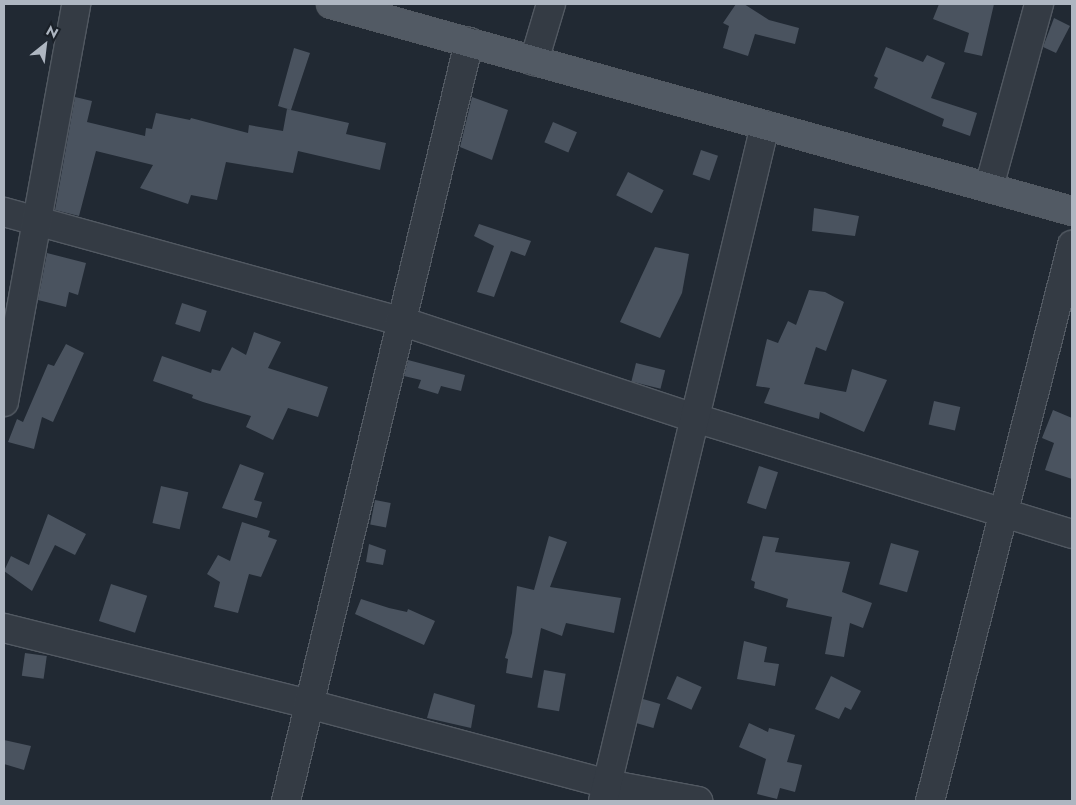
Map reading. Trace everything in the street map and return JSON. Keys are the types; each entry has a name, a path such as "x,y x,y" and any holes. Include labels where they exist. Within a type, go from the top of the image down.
{"main road":[{"path":"331,4 1072,210"}],"street":[{"path":"4,402 76,4"},
{"path":"534,60 551,4"},
{"path":"989,187 1039,4"},
{"path":"286,801 469,42"},
{"path":"605,792 765,125"},
{"path":"4,212 402,321 695,418 1072,534"},
{"path":"930,801 1072,245"},
{"path":"4,628 309,704 605,792 698,801"}],"building":[{"path":"736,4 744,4 769,20 799,28 795,44 755,34 748,56 723,48 729,26 723,23"},
{"path":"939,4 994,4 982,56 964,52 969,33 933,19"},
{"path":"1054,18 1070,26 1056,53 1043,47"},
{"path":"886,47 923,62 927,55 945,63 931,98 977,113 970,136 942,126 944,119 874,88 878,78 874,76"},
{"path":"294,48 310,53 291,110 278,106"},
{"path":"75,97 92,101 87,122 145,136 146,128 152,129 156,113 190,120 191,118 248,133 249,125 283,131 287,109 349,123 346,134 386,143 380,170 298,151 293,173 226,162 217,200 191,195 188,204 140,188 153,165 96,151 79,216 55,210"},
{"path":"472,97 508,110 492,160 460,147"},
{"path":"553,122 577,132 568,152 544,142"},
{"path":"701,150 718,156 710,180 693,175"},
{"path":"628,172 664,190 652,213 616,195"},
{"path":"814,208 859,216 855,236 812,231"},
{"path":"479,224 531,241 525,256 511,251 494,297 477,292 494,246 474,236"},
{"path":"655,247 689,254 682,293 660,338 620,322"},
{"path":"47,253 86,263 78,295 69,292 66,307 38,300"},
{"path":"809,290 825,292 844,302 826,351 816,347 804,384 846,392 852,369 887,380 864,432 820,412 819,419 764,403 770,388 756,386 767,339 778,343 788,321 796,325"},
{"path":"182,303 207,311 200,332 175,324"},
{"path":"254,332 281,342 268,368 328,387 318,417 288,408 273,440 246,427 251,416 203,402 192,398 193,395 153,381 162,356 211,373 212,369 220,371 232,347 246,355"},
{"path":"66,344 84,353 53,422 42,417 34,449 8,442 17,419 23,422 48,364 54,366"},
{"path":"408,360 465,375 461,391 441,386 438,394 418,388 421,380 404,376"},
{"path":"636,363 665,370 661,389 631,381"},
{"path":"934,401 960,407 955,430 929,424"},
{"path":"1053,410 1072,418 1072,479 1045,470 1054,443 1042,438"},
{"path":"240,464 264,473 254,500 262,502 257,518 222,508"},
{"path":"759,466 778,472 766,509 747,503"},
{"path":"161,486 188,492 180,529 152,523"},
{"path":"375,500 391,503 386,528 370,525"},
{"path":"48,514 86,534 75,555 55,545 32,591 4,571 11,556 29,565"},
{"path":"242,522 270,531 268,537 277,540 261,577 249,574 238,613 214,607 220,582 207,574 218,555 230,561"},
{"path":"549,536 567,542 550,587 621,598 614,633 566,623 562,636 541,628 532,678 506,673 508,659 505,658 512,633 517,586 534,590"},
{"path":"763,536 779,538 775,552 850,562 842,592 872,603 863,628 850,623 844,657 825,654 832,617 786,607 788,599 754,588 755,582 751,580"},
{"path":"891,543 919,551 907,592 879,584"},
{"path":"369,544 386,550 383,565 366,562"},
{"path":"111,584 147,596 135,633 99,621"},
{"path":"361,599 407,612 408,609 435,621 424,645 355,614"},
{"path":"744,641 767,647 764,662 779,664 775,686 737,679"},
{"path":"25,653 47,656 44,679 22,676"},
{"path":"544,670 566,674 559,711 537,707"},
{"path":"677,676 702,687 691,710 667,699"},
{"path":"831,676 861,691 851,710 845,707 839,719 815,709"},
{"path":"434,693 475,705 471,728 427,718"},
{"path":"643,699 660,704 653,728 636,723"},
{"path":"749,723 768,732 769,728 795,735 787,762 802,765 795,792 780,788 777,799 757,794 766,759 739,747"},
{"path":"4,740 31,746 24,770 4,764"}]}
